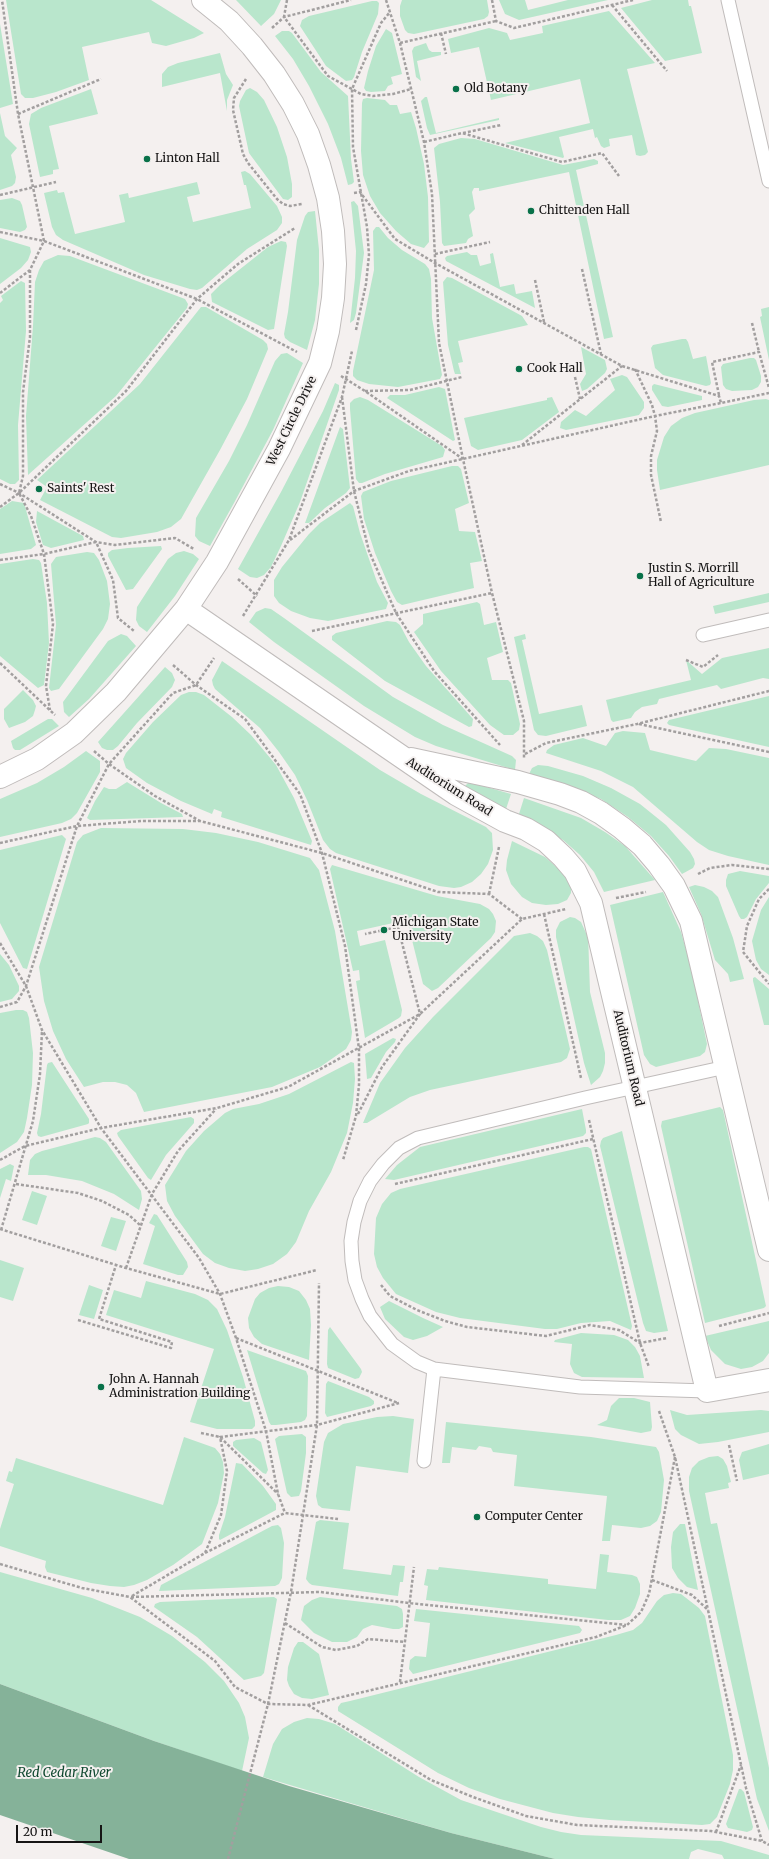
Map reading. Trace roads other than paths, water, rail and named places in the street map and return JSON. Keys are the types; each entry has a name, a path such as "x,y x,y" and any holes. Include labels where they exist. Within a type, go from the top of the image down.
{"street":[{"name":"West Circle Drive","path":"0,776 37,759 74,733 116,692 186,609 217,562 279,449 320,363 329,324 335,264 333,231 328,198 319,165 308,134 293,104 274,74 252,46 229,21 204,0"},
{"name":"Auditorium Road","path":"186,609 456,794 546,841 575,871 591,903 706,1391"},
{"name":"Auditorium Road","path":"400,757 518,782 560,794 581,802 601,813 622,828 642,845 659,865 674,886 691,921 769,1250"},
{"path":"706,1391 769,1380"}],"lane":[{"path":"728,0 769,182"},
{"path":"703,635 769,620"},
{"path":"706,1391 654,1388 580,1387 434,1369 417,1362 404,1354 380,1331 362,1299 355,1280 351,1241 354,1222 360,1201 370,1181 383,1164 400,1148 418,1138 585,1098 726,1067"},
{"path":"424,1461 434,1369"}],"water":[{"name":"Red Cedar River","path":"0,1684 154,1741 289,1786 451,1833 555,1859 129,1859 0,1815"}],"place":[{"name":"Old Botany","path":"456,89"},
{"name":"Linton Hall","path":"147,159"},
{"name":"Chittenden Hall","path":"531,211"},
{"name":"Cook Hall","path":"519,369"},
{"name":"Saints' Rest","path":"39,489"},
{"name":"Justin S. Morrill Hall of Agriculture","path":"640,576"},
{"name":"Michigan State University","path":"384,930"},
{"name":"John A. Hannah Administration Building","path":"101,1387"},
{"name":"Computer Center","path":"477,1517"}]}
